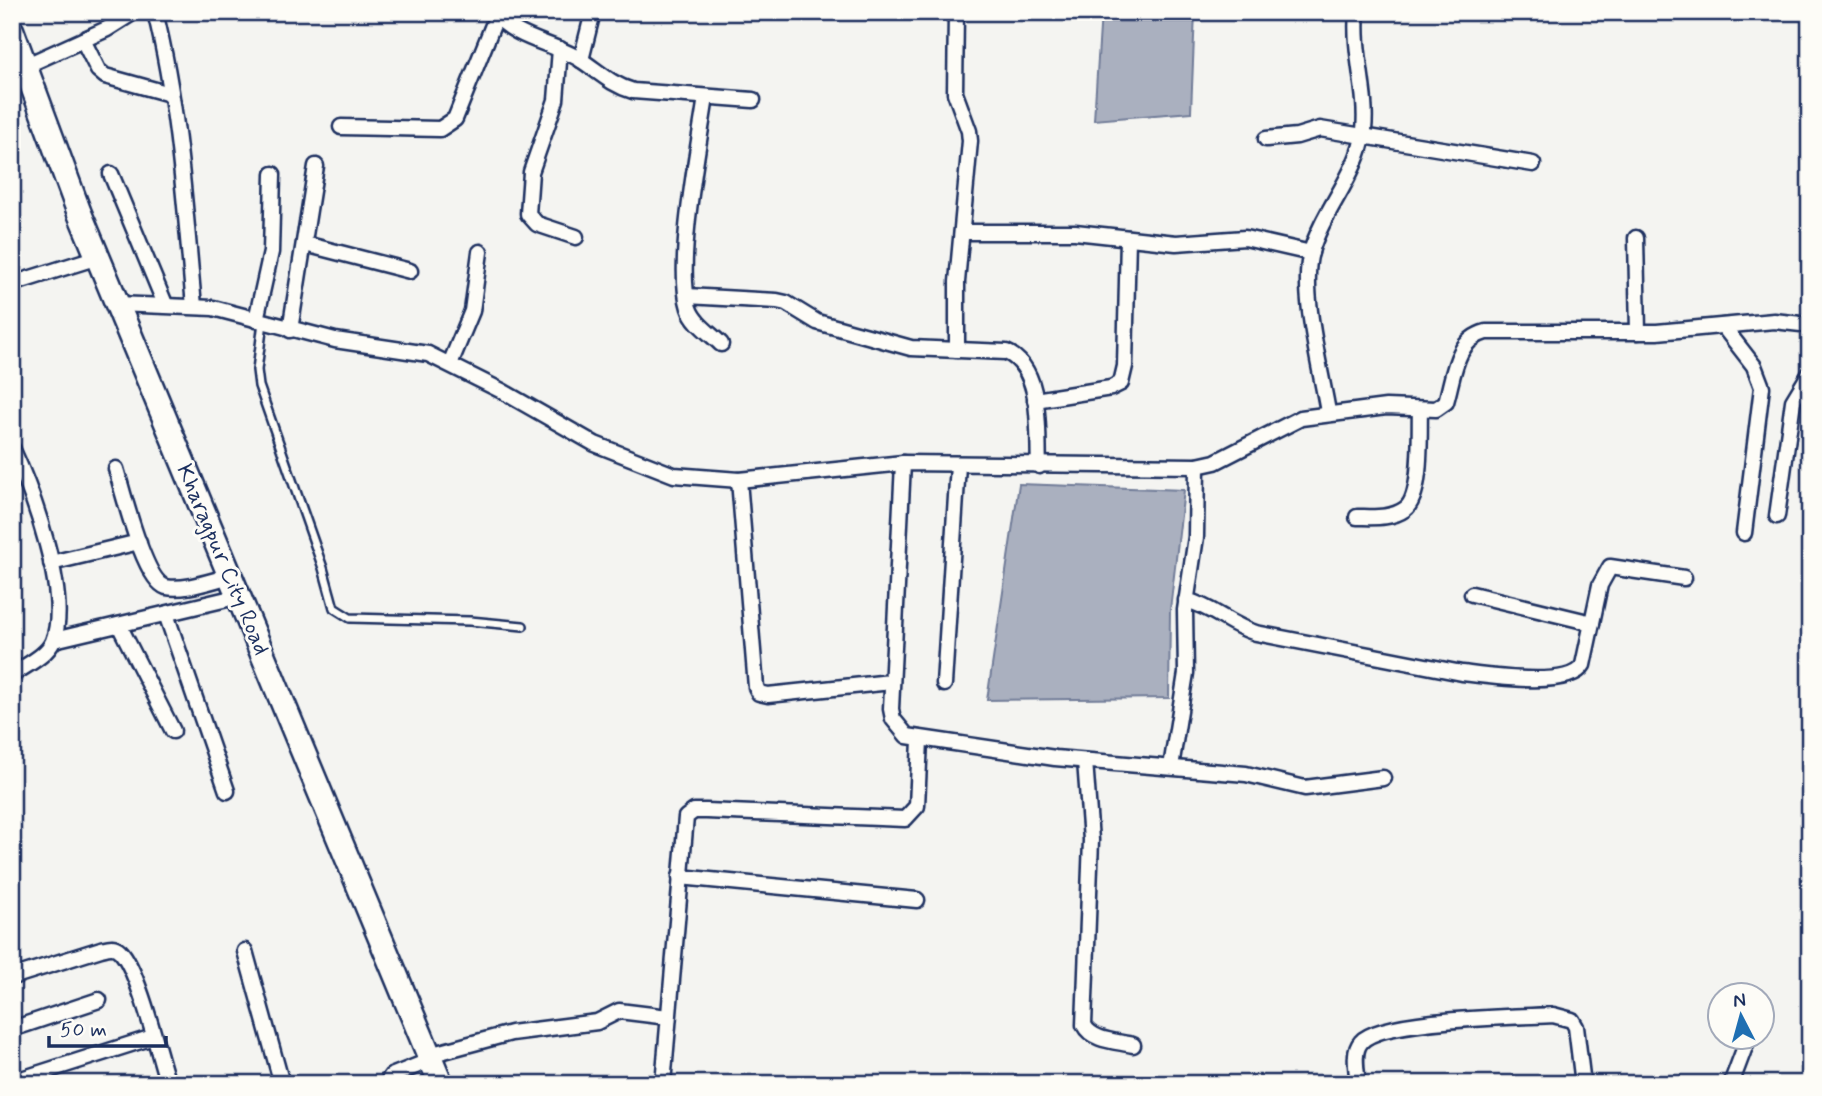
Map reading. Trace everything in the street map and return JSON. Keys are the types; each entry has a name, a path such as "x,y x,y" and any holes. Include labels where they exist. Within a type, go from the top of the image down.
{"main road":[{"name":"Kharagpur City Road","path":"12,31 117,304 441,1084"}],"street":[{"path":"25,66 83,40 134,12"},
{"path":"155,12 170,94 194,306"},
{"path":"581,60 593,12"},
{"path":"956,12 956,93 970,141 957,282 957,350"},
{"path":"1328,412 1309,295 1311,253 1363,136 1365,115 1357,62 1357,12"},
{"path":"341,127 440,129 449,126 455,119 496,14 512,28 581,60 618,86 753,100"},
{"path":"83,40 98,70 105,76 170,94"},
{"path":"560,49 556,100 531,172 528,214 537,224 576,237"},
{"path":"706,97 692,195 687,296 693,318 721,344"},
{"path":"1266,139 1297,136 1320,129 1533,164"},
{"path":"290,330 316,166"},
{"path":"111,174 165,304"},
{"path":"259,321 271,252 273,174"},
{"path":"962,232 1075,232 1191,243 1245,238 1311,253"},
{"path":"1035,400 1111,388 1121,383 1125,366 1128,238"},
{"path":"1636,238 1638,332"},
{"path":"305,244 410,271"},
{"path":"450,364 472,311 480,252"},
{"path":"12,284 98,257"},
{"path":"687,296 786,303 817,322 911,348 1006,352 1014,356 1027,374 1035,400 1039,466"},
{"path":"117,304 194,306 290,330 428,354 595,444 645,465 674,475 739,480 903,463 1197,466 1215,462 1301,418 1328,412 1386,407 1436,409 1447,402 1459,357 1468,339 1486,332 1638,332 1774,321 1810,325"},
{"path":"1723,326 1754,366 1762,387 1744,533"},
{"path":"1777,516 1793,401 1810,373"},
{"path":"1357,517 1395,514 1412,503 1416,484 1420,409"},
{"path":"12,448 59,591 54,640"},
{"path":"903,463 891,682 893,719 907,736 920,740 1085,761 1260,776 1305,788 1383,778"},
{"path":"944,684 958,465"},
{"path":"1171,767 1186,673 1186,600 1196,537 1197,466"},
{"path":"116,469 139,542 154,577 166,587 235,586"},
{"path":"739,480 755,687 759,693 768,695 891,682"},
{"path":"51,563 139,542"},
{"path":"1186,600 1214,610 1235,627 1256,633 1496,677 1573,675 1583,665 1604,575 1610,567 1684,578"},
{"path":"12,675 42,653 54,640 166,614 235,586"},
{"path":"1472,594 1592,623"},
{"path":"166,614 227,791"},
{"path":"119,625 173,731"},
{"path":"663,1084 686,817 694,811 905,819 917,806 920,740"},
{"path":"1085,761 1091,840 1084,1024 1087,1032 1097,1037 1133,1045"},
{"path":"680,877 917,900"},
{"path":"12,977 111,946 118,949 134,978 168,1084"},
{"path":"245,951 282,1084"},
{"path":"12,1029 99,1000"},
{"path":"387,1084 391,1076 430,1058 511,1033 597,1022 619,1011 668,1017"},
{"path":"1358,1084 1357,1050 1360,1043 1375,1034 1415,1023 1553,1015 1572,1020 1576,1027 1583,1084"},
{"path":"12,1082 153,1037"},
{"path":"1731,1084 1744,1050"}],"lane":[{"path":"259,321 259,386 323,568 334,608 350,618 470,621 523,626"}],"water":[{"path":"1101,12 1195,12 1191,112 1094,120"},
{"path":"1019,484 1184,490 1170,610 1169,698 987,700"}]}
